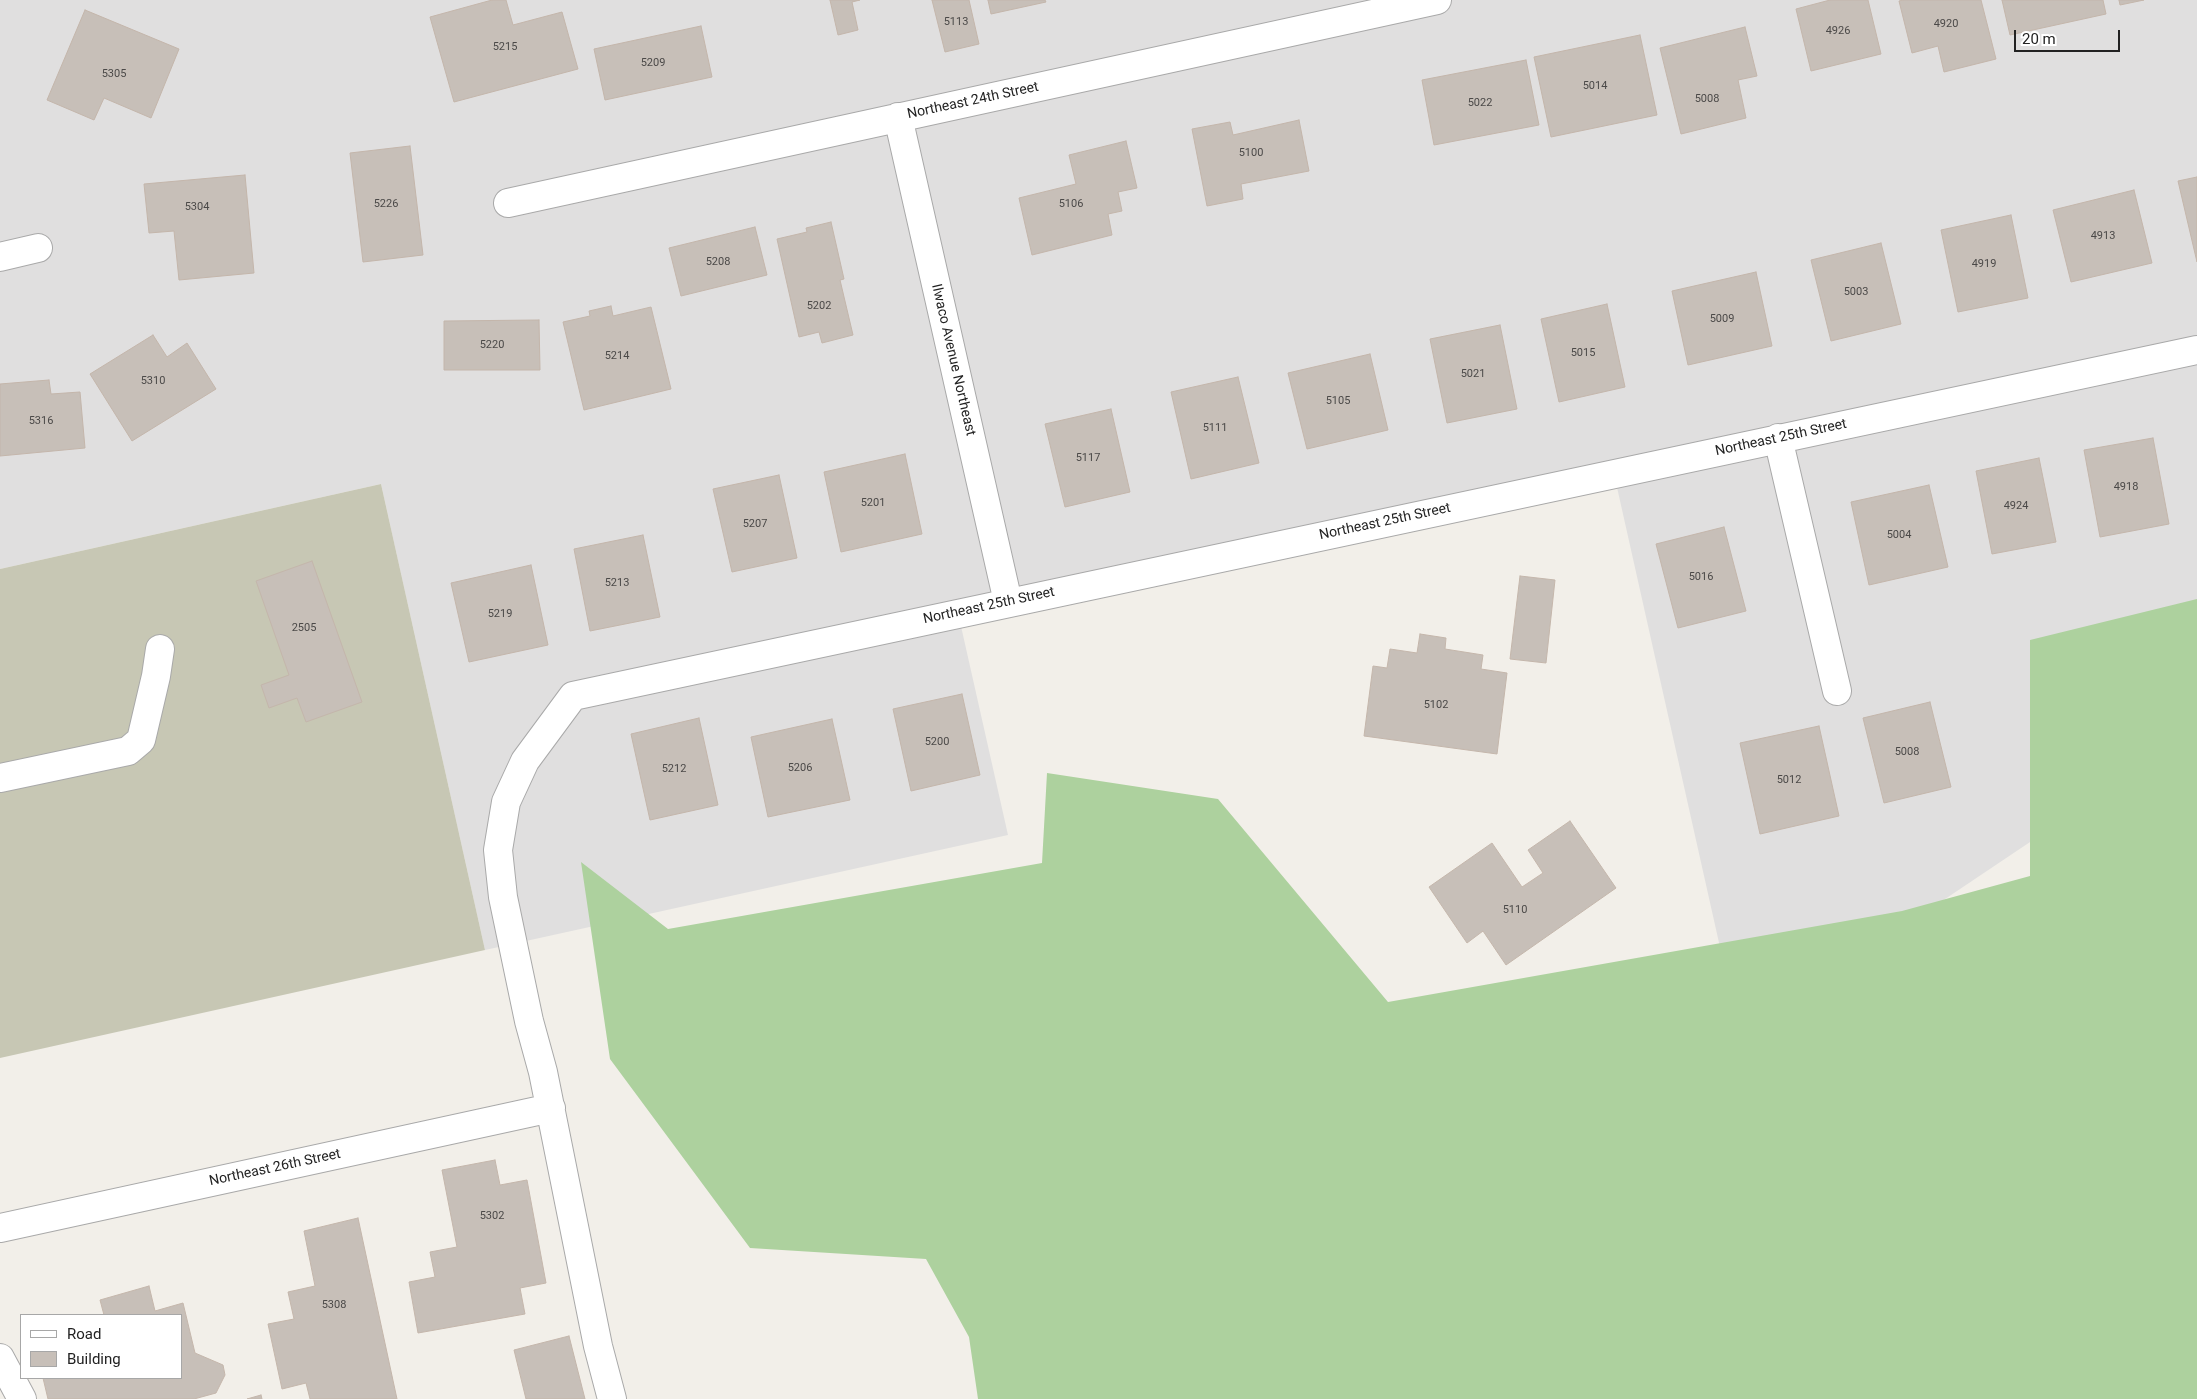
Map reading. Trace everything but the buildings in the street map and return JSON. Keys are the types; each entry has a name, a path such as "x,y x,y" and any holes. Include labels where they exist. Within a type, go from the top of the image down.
{"street":[{"name":"Northeast 24th Street","path":"508,203 1437,0"},
{"name":"Ilwaco Avenue Northeast","path":"898,117 1008,602"},
{"path":"0,257 38,248"},
{"name":"Northeast 25th Street","path":"550,1108 543,1072 529,1021 503,897 498,850 506,802 524,760 573,696 2197,350"},
{"path":"1778,438 1837,691"},
{"path":"0,778 128,751 141,740 156,676 160,649"},
{"path":"550,1108 598,1346 612,1399"},
{"name":"Northeast 26th Street","path":"0,1228 550,1108"},
{"path":"0,1358 22,1399"}],"shaded area":[{"path":"0,0 2197,0 2197,730 1884,940 1726,974 1612,465 956,604 1008,835 485,950 381,484 0,569"},
{"path":"381,484 485,950 0,1058 0,569"}],"green space":[{"path":"2197,599 2197,1399 978,1399 969,1337 926,1259 750,1248 610,1059 581,862 668,929 1042,863 1047,773 1218,799 1388,1002 1902,911 2030,876 2030,640"}]}
